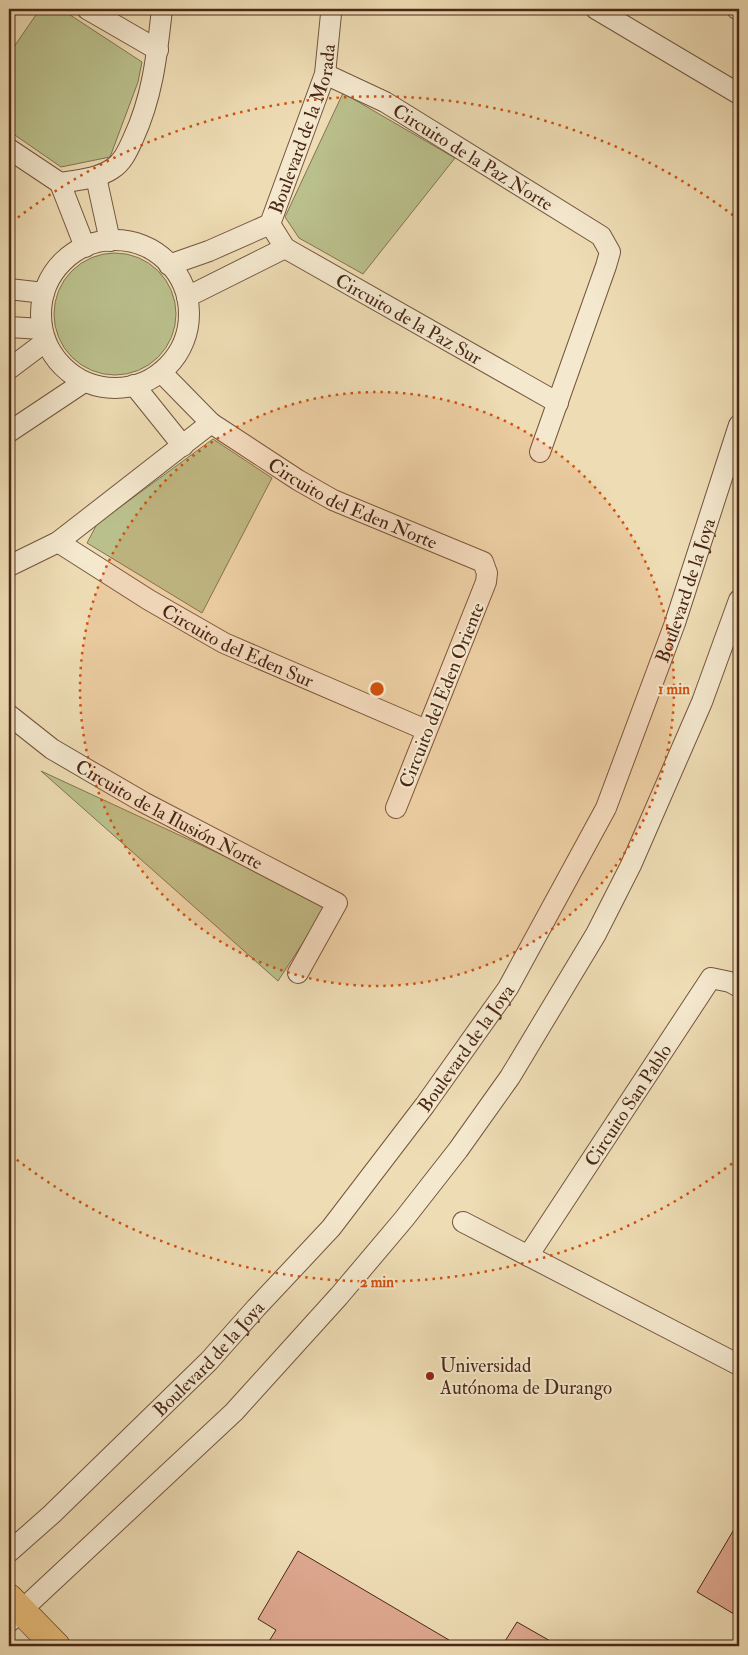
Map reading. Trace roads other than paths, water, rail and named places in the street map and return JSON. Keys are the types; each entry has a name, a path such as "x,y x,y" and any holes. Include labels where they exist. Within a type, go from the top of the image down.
{"main road":[{"path":"13,1610 56,1646"}],"street":[{"path":"87,9 158,50"},
{"path":"60,183 96,177 111,170 128,151 143,117 154,77 162,9"},
{"path":"596,9 739,93"},
{"name":"Boulevard de la Morada","path":"170,265 210,252 270,224 325,74 331,14"},
{"name":"Circuito de la Paz Norte","path":"325,74 385,102 602,236 610,252 558,403"},
{"path":"9,149 60,183 85,247"},
{"path":"96,177 110,241"},
{"name":"Circuito de la Paz Sur","path":"270,224 285,248 558,403"},
{"path":"110,241 133,243 147,248 170,265 180,280 187,297 189,314 182,346 173,361 148,380 117,388 100,387 84,382 63,366 44,335 41,305 49,280 67,258 91,244 110,241"},
{"path":"187,297 285,248"},
{"path":"9,289 44,293"},
{"path":"9,327 44,335"},
{"path":"9,368 44,335"},
{"path":"9,566 58,542 211,423 161,372"},
{"path":"9,432 84,382"},
{"path":"134,385 183,446"},
{"path":"540,452 558,403"},
{"name":"Circuito del Eden Norte","path":"211,423 298,480 333,500 483,562 487,573 486,582"},
{"name":"Boulevard de la Joya","path":"9,1552 52,1514 209,1361 331,1228 425,1105 508,988 606,808 675,623 739,425"},
{"name":"Circuito del Eden Sur","path":"58,542 149,600 224,643 426,730"},
{"name":"Circuito del Eden Oriente","path":"396,808 486,582"},
{"path":"13,1610 234,1412 339,1296 404,1219 458,1150 510,1077 596,934 631,865 702,702 739,600"},
{"name":"Circuito de la Ilusión Norte","path":"9,715 52,749 143,802 337,902 298,973"},
{"name":"Circuito San Pablo","path":"528,1256 710,978 730,982 739,987"},
{"path":"463,1222 739,1365"}],"place":[{"name":"Universidad Autónoma de Durango","path":"430,1376"}]}
